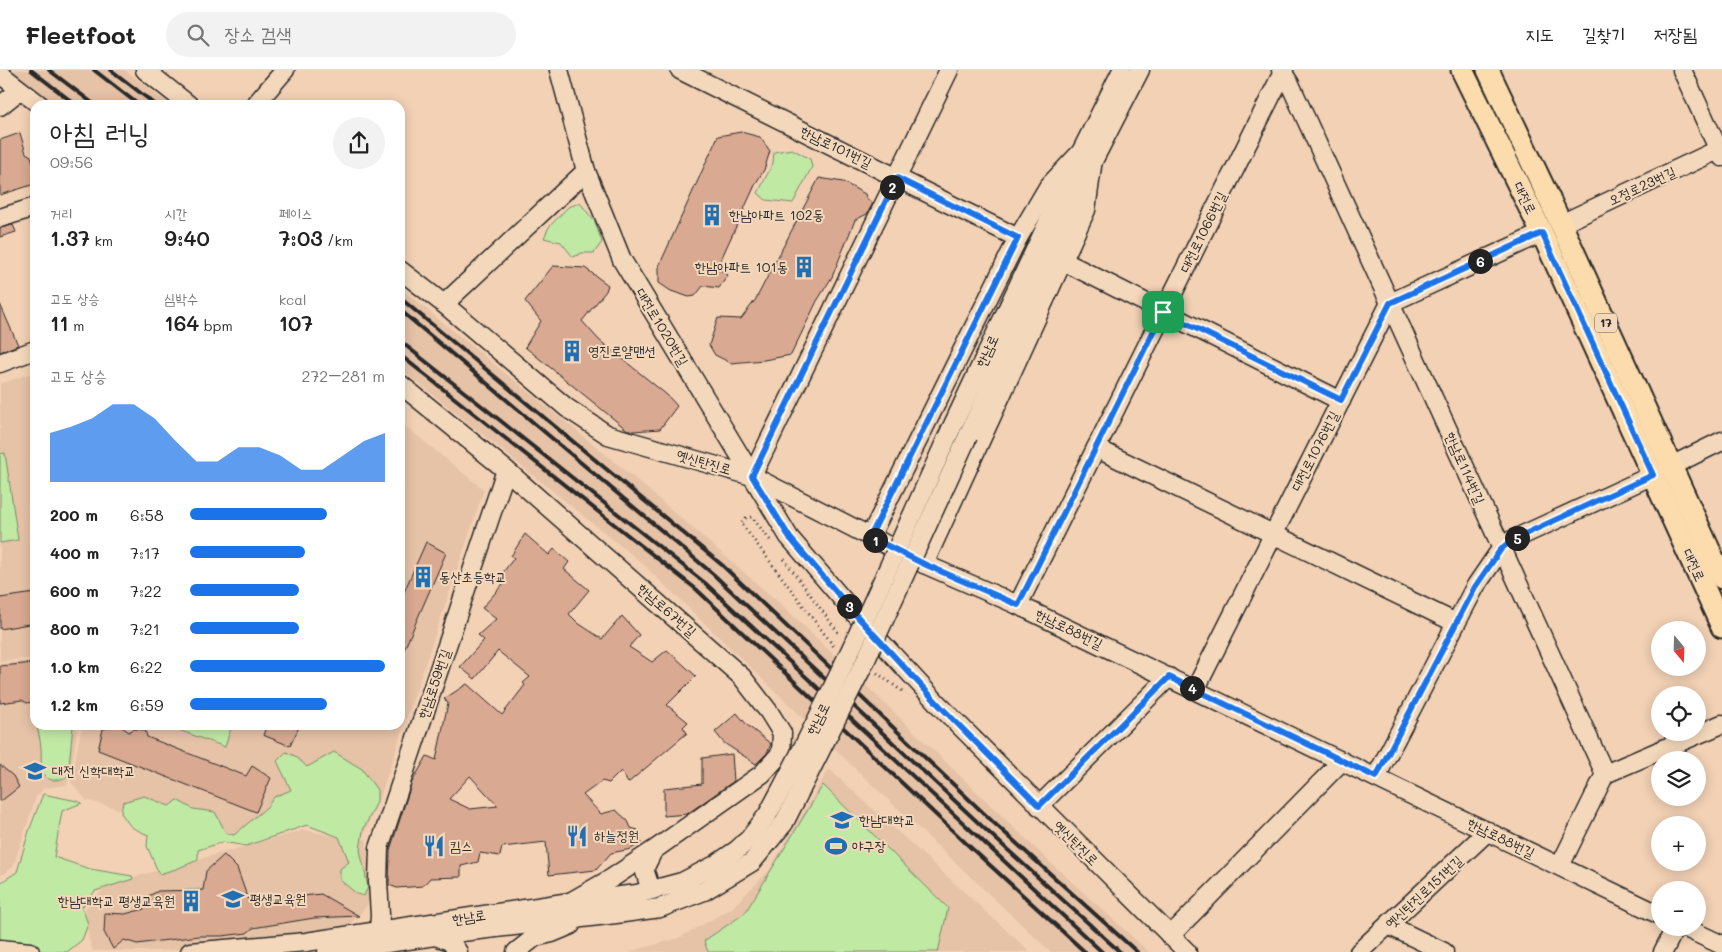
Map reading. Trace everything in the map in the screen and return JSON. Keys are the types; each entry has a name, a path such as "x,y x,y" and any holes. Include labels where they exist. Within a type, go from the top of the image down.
{"main road":[{"name":"대전로","path":"1462,70 1552,228"},
{"name":"대전로","path":"1488,70 1552,228 1662,470 1722,626"},
{"name":"대전로","path":"1662,470 1722,578"}],"street":[{"path":"145,70 183,100"},
{"path":"259,100 285,70"},
{"name":"대전로1020번길","path":"559,70 586,171 622,260 752,476"},
{"name":"한남로101번길","path":"680,70 1018,238"},
{"path":"752,476 949,70"},
{"name":"한남로","path":"190,952 306,942 570,902 637,894 682,882 715,865 749,839 768,814 803,750 951,429 1087,156 1122,70"},
{"name":"한남로","path":"327,952 471,931 660,908 704,891 752,862 784,823 864,664 1074,198 1087,156 1140,70"},
{"path":"1682,70 1721,152"},
{"name":"한남로114번길","path":"1282,71 1290,84 1605,774"},
{"name":"대전로1066번길","path":"1018,605 1282,71"},
{"path":"0,74 33,100"},
{"path":"0,106 20,90"},
{"name":"오정로23번길","path":"1552,228 1721,152"},
{"path":"870,537 1018,238 1048,187 1087,156"},
{"path":"924,564 1086,210 1087,156"},
{"path":"444,304 586,171"},
{"path":"0,218 30,209"},
{"path":"1390,303 1552,228"},
{"path":"1063,261 1341,400"},
{"name":"옛신탄진로","path":"405,274 444,304 567,408 608,435 752,476 790,538 856,615 940,706 1187,952"},
{"name":"대전로1076번길","path":"1195,690 1390,303"},
{"path":"0,363 30,352"},
{"name":"한남로67번길","path":"405,388 506,470 742,678 769,712 782,733 781,753 762,774 654,850 612,878 570,902"},
{"path":"1376,777 1475,587 1501,549 1512,540 1722,441"},
{"path":"1096,448 1456,623"},
{"name":"한남로59번길","path":"379,931 379,848 506,470"},
{"name":"한남로88번길","path":"752,476 924,564 1018,605 1651,910"},
{"path":"1039,806 1169,677"},
{"path":"1560,866 1605,774 1722,724"},
{"path":"1170,936 1342,761"},
{"name":"옛신탄진로151번길","path":"1359,952 1488,831"},
{"path":"651,890 644,869 654,850"},
{"path":"516,952 535,937 552,933 591,917"},
{"path":"1388,925 1444,952"},
{"path":"458,952 459,939 471,931"},
{"path":"435,936 450,941 458,952"},
{"path":"1663,952 1671,936"},
{"path":"1703,936 1722,945"},
{"path":"359,947 377,952"},
{"path":"0,949 30,952"}],"path":[{"path":"775,548 752,517 746,518 741,523 837,651"},
{"path":"781,555 827,617"}],"shaded area":[{"path":"11,70 125,70 164,100 50,100"},
{"path":"405,292 626,471 782,605 1052,864 1149,952 1051,952 863,776 642,563 405,372"},
{"path":"30,374 30,658 0,661 0,384"},
{"path":"405,426 484,490 405,723"},
{"name":"대전 신학대학교","path":"30,661 30,730 77,730 67,785 44,788 36,797 13,867 0,876 0,664"},
{"path":"81,730 403,730 381,794 362,839 366,839 368,862 375,890 365,908 348,926 338,932 159,951 93,951 89,940 85,909 109,884 304,830 353,840 302,823 237,841 86,800 71,782"},
{"name":"야구장","path":"829,769 1030,952 629,952 679,938 732,908 768,872"}],"green space":[{"path":"792,149 810,159 812,167 793,203 766,200 758,193 773,163 774,152"},
{"path":"580,203 595,222 602,242 594,253 582,253 573,257 561,242 544,238 549,227 568,207"},
{"path":"5,453 18,540 0,543 0,454"},
{"path":"38,730 73,730 67,777 56,780 46,777 41,765 41,743"},
{"path":"179,730 230,730 225,747"},
{"path":"286,752 295,756 307,767 334,752 362,769 377,790 377,802 363,830 360,850 368,887 364,896 357,894 340,880 340,869 349,862 339,837 307,825 246,846 223,842 198,850 198,860 159,874 147,846 148,835 131,827 121,813 123,802 144,796 169,806 177,800 193,809 215,812 226,833 234,835 267,807 274,797 291,790 277,761"},
{"name":"야구장","path":"823,785 948,908 938,952 708,952 704,941 745,913"},
{"path":"43,794 82,803 62,811 54,857 90,869 132,876 133,879 95,891 82,907 88,924 82,940 67,952 0,949 0,883 17,872 29,831"}],"building":[{"name":"한남아파트 102동","path":"741,132 760,137 770,151 764,170 756,183 717,268 728,275 719,288 703,286 695,296 689,297 671,291 659,283 659,266 718,136"},
{"path":"20,133 26,153 30,155 30,186 0,195 0,140"},
{"name":"한남아파트 101동","path":"819,178 843,182 865,194 866,198 873,203 867,214 855,220 832,277 817,301 791,355 731,363 715,355 709,345 718,318 741,319 756,299"},
{"path":"13,225 16,232 0,237 0,228"},
{"name":"영진로얄맨션","path":"553,266 585,268 608,285 606,291 582,321 599,340 667,395 677,406 660,429 633,431 626,429 525,347 541,321 525,301"},
{"path":"0,304 18,345 0,352"},
{"path":"525,534 549,555 554,549 569,562 564,569 589,590 569,614 578,623 602,639 622,616 639,635 629,647 652,662 667,650 696,676 667,705 688,722 683,727 687,733 628,783 621,771 609,783 602,781 583,795 601,814 616,810 628,821 631,828 638,830 641,843 631,849 611,853 596,870 549,875 546,842 502,847 500,856 480,853 478,862 461,866 461,877 430,878 423,886 397,888 389,885 390,850 412,782 427,756 436,760 448,703 444,699 467,684 502,715 525,685 523,683 530,677 498,651 475,679 460,667 484,640 478,635 496,619 482,608 503,584 497,580 514,558 511,556","holes":["470,776 498,806 470,809 449,799"]},
{"name":"동산초등학교","path":"426,542 446,553 405,647 405,590"},
{"path":"30,594 30,624 0,629 0,598"},
{"path":"30,663 30,702 27,703 22,700 0,703 0,666"},
{"path":"737,713 747,725 771,744 767,753 756,764 724,743 715,732"},
{"path":"103,730 126,730 129,732 132,730 145,730 147,737 246,776 252,766 271,778 256,812 98,750"},
{"path":"265,730 298,730 290,746 263,735"},
{"path":"732,754 734,781 687,814 664,816 664,788 702,784 702,758"},
{"path":"0,765 13,776 19,787 0,802"},
{"name":"한남대학교 평생교육원","path":"224,855 237,868 249,902 321,894 359,916 314,918 253,928 247,933 222,936 199,936 137,944 124,940 113,949 104,932 105,913 125,914 144,909 141,900 158,891 203,890 206,871"}],"railway":[{"path":"31,70 70,100"},
{"path":"49,70 88,100"},
{"path":"94,70 133,100"},
{"path":"111,70 150,100"},
{"path":"405,302 722,565 994,823 1137,952"},
{"path":"405,314 713,574 986,830 1120,952"},
{"path":"405,345 705,583 1102,952"},
{"path":"405,359 696,589 969,846 1085,952"}],"place":[{"name":"한남아파트 102동","path":"712,215"},
{"name":"한남아파트 101동","path":"804,267"},
{"name":"영진로얄맨션","path":"572,351"},
{"name":"동산초등학교","path":"423,577"},
{"name":"대전 신학대학교","path":"35,771"},
{"name":"한남대학교","path":"842,820"},
{"name":"하늘정원","path":"577,836"},
{"name":"킴스","path":"434,846"},
{"name":"야구장","path":"836,846"},
{"name":"평생교육원","path":"233,899"},
{"name":"한남대학교 평생교육원","path":"191,901"}],"route":[{"path":"897,178 1018,238 870,537 924,564 1018,605 1163,312 1341,400 1390,303 1542,233 1653,475 1512,540 1501,549 1475,587 1376,777 1169,677 1039,806 940,706 856,615 790,538 752,476 897,178"}]}
